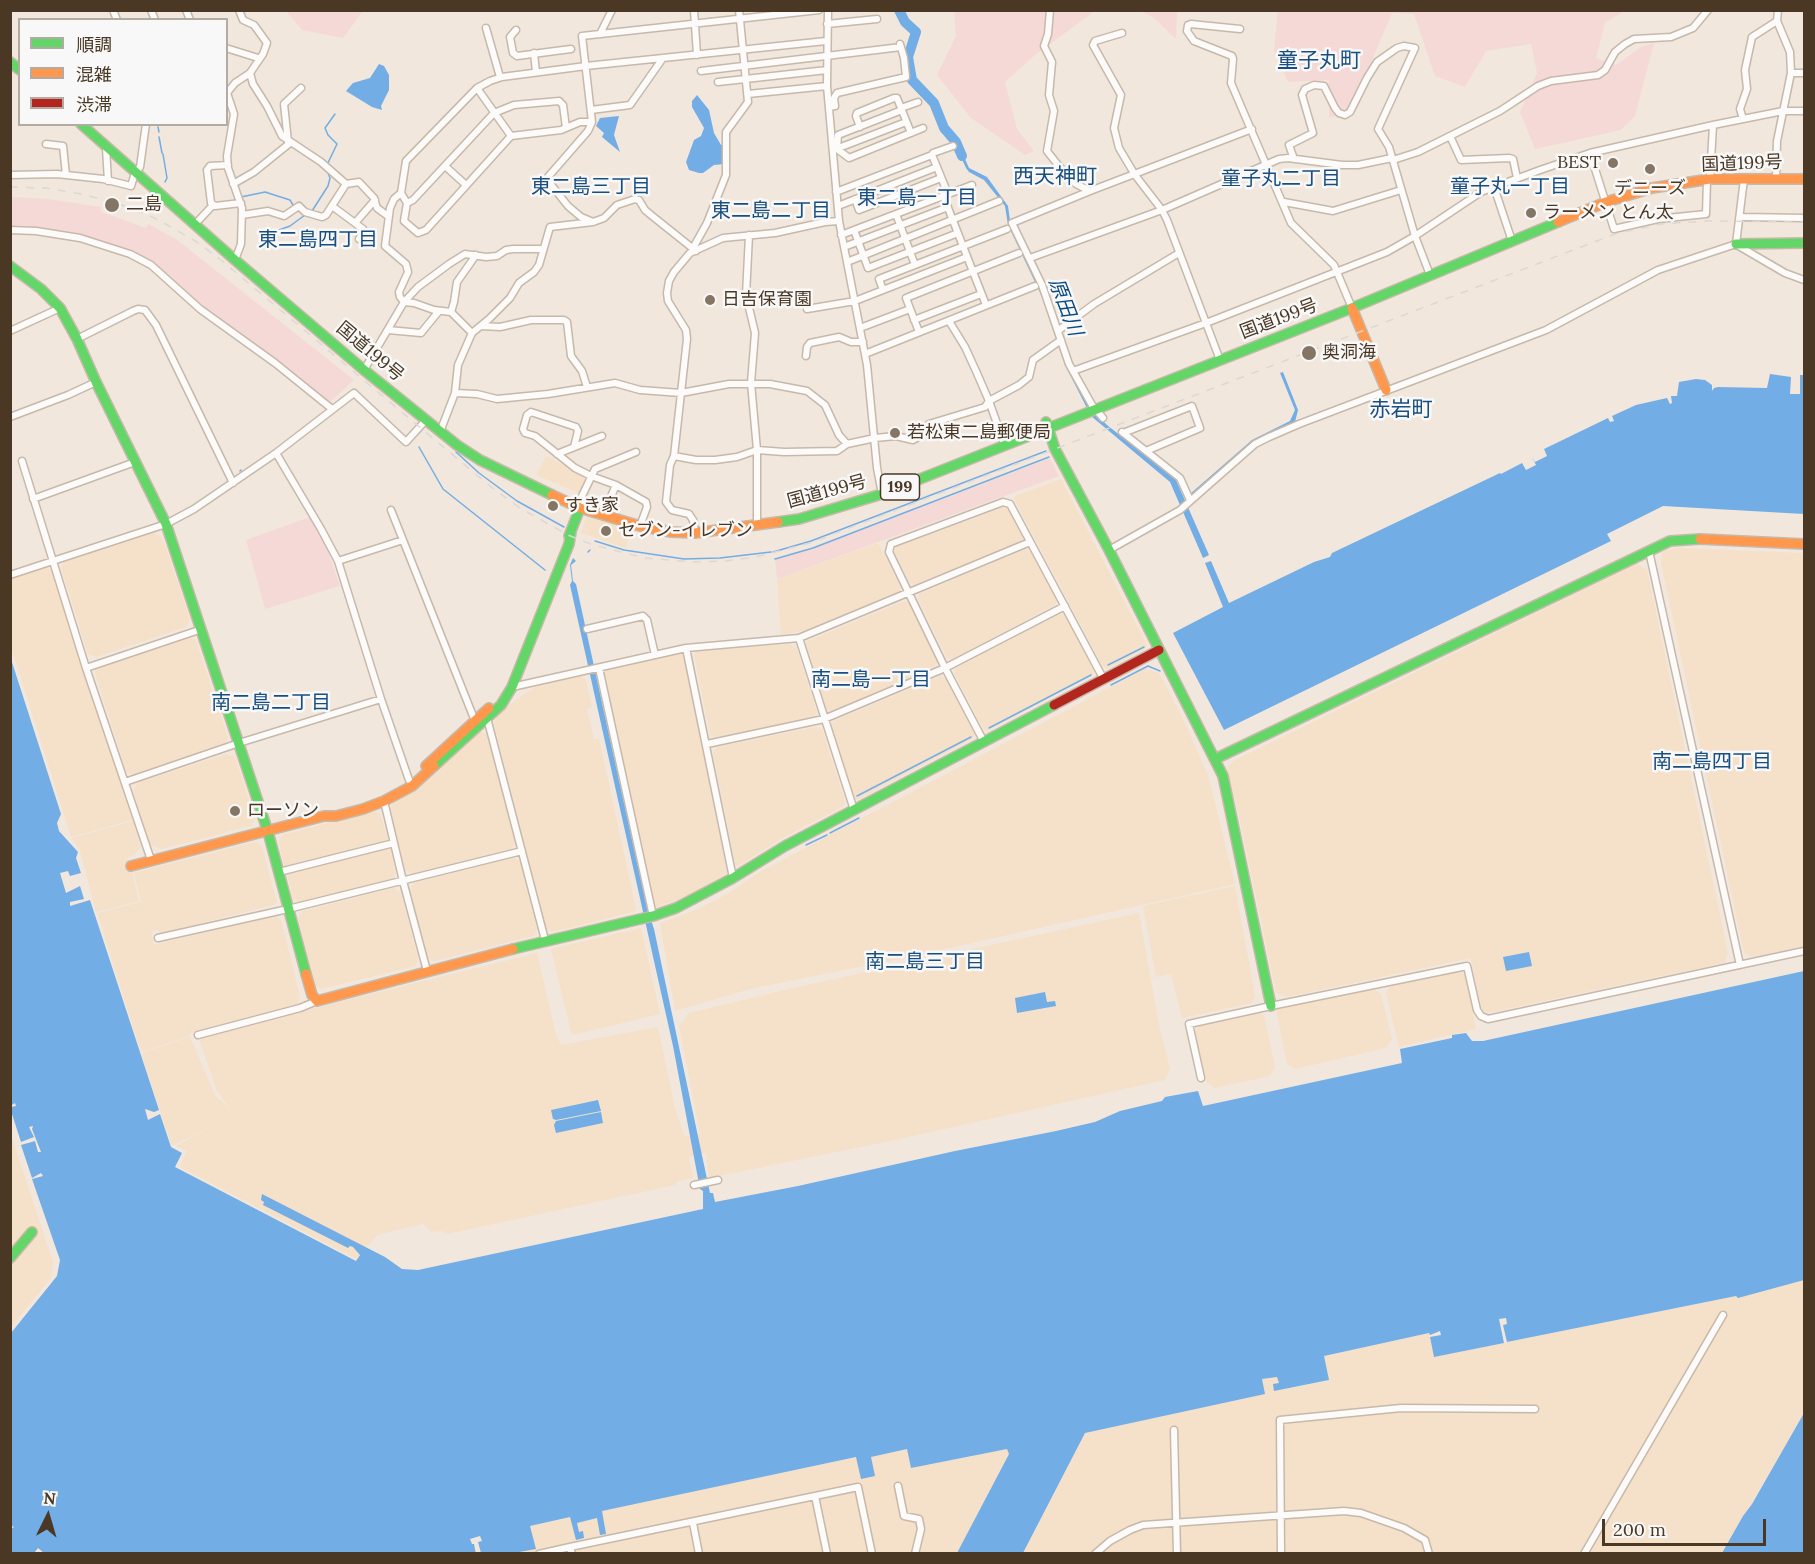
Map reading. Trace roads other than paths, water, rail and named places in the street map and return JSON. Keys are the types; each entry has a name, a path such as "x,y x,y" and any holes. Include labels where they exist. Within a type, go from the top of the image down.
{"main road":[{"name":"国道199号","path":"83,126 106,147 199,220 236,257"},
{"name":"国道199号","path":"94,126 137,170 236,257 480,460 581,504 670,532 799,519 881,491 1351,305 1605,200 1709,177 1776,176 1804,179"},
{"name":"国道199号","path":"1709,177 1744,178 1804,173"},
{"path":"1736,244 1804,243"},
{"path":"10,266 41,289 60,308 166,524 268,832 312,995 317,1001 545,940 649,917 676,908 733,878 785,846 1159,650"},
{"path":"1351,305 1386,390"},
{"name":"国道199号","path":"366,367 426,420 441,429"},
{"path":"1047,425 1055,449 1109,550 1223,777 1271,1006"},
{"path":"324,816 395,791 495,703 507,684 581,504"},
{"path":"131,866 324,816 336,816 363,809 412,786 501,705 512,687 569,544 571,532"},
{"path":"1215,759 1670,541 1694,539 1804,544"},
{"path":"10,1258 32,1232"}],"street":[{"path":"228,92 235,83 250,73 258,58 263,54 267,43 254,24 243,20 239,10"},
{"path":"600,34 612,10"},
{"path":"694,10 697,55"},
{"path":"694,250 726,175 726,132 748,102 739,10"},
{"path":"593,222 581,217 568,206 548,177 588,131 592,122 582,36 819,10"},
{"path":"828,10 827,86 835,149 839,221 865,354 881,491"},
{"path":"1050,10 1048,34 1044,46 1053,62 1049,95 1054,111 1047,151 1076,184 1090,191"},
{"path":"1030,258 1162,210 1279,159 1358,165 1418,152 1511,105 1538,86 1551,81 1598,75 1624,44 1634,39 1671,38 1693,28 1708,10"},
{"path":"1776,176 1777,141 1791,73 1790,52 1778,21 1778,10"},
{"path":"827,24 877,19"},
{"path":"1743,119 1740,109 1747,89 1745,70 1752,37 1778,21"},
{"path":"1240,29 1191,24 1188,25 1187,31 1194,41 1232,56 1231,83 1293,227 1334,265 1351,305"},
{"path":"486,28 500,77"},
{"path":"516,30 510,37 513,53 517,56 571,49"},
{"path":"1122,33 1095,41 1093,45 1121,95 1114,128 1119,148 1134,175 1162,210 1219,357"},
{"path":"472,333 451,312 404,302 399,292 408,272 406,264 385,246 388,216 391,204 401,192 406,161 477,88 500,77 536,72 826,41"},
{"path":"701,71 826,57 900,45 906,77 837,93 834,98 835,106 829,107"},
{"path":"1294,159 1288,145 1313,133 1302,95 1305,89 1314,85 1324,86 1335,108 1339,113 1345,115 1350,112 1377,62 1397,48 1409,46 1415,48 1378,129 1389,147 1415,236 1429,273"},
{"path":"228,49 258,58"},
{"path":"534,53 536,72"},
{"path":"591,110 630,105 663,58"},
{"path":"718,82 827,70"},
{"path":"250,73 278,131 289,143 321,162 345,184"},
{"path":"1791,73 1804,73"},
{"path":"748,94 827,86"},
{"path":"289,143 284,104 301,88"},
{"path":"477,88 511,136"},
{"path":"228,96 234,114 227,156 228,165 241,202 242,215 241,244 236,257"},
{"path":"860,126 857,113 897,98 911,133"},
{"path":"407,203 413,200 494,113 514,105 560,101 563,105 566,128"},
{"path":"835,149 838,135 918,102"},
{"path":"1073,371 1206,323 1387,252 1463,203 1517,178 1590,153 1783,111 1804,111"},
{"path":"401,192 407,203 404,221 418,233 426,230 511,136 566,128 580,122 592,122"},
{"path":"835,149 906,122"},
{"path":"1590,153 1614,229 1658,219 1706,214 1713,125"},
{"path":"10,175 66,175 131,186 137,170 146,126"},
{"path":"835,149 849,158 923,128"},
{"path":"1103,418 1073,371 1042,285 1012,223 1252,129"},
{"path":"1450,136 1461,160 1513,159 1517,178"},
{"path":"233,184 254,172 289,143"},
{"path":"46,144 63,146 66,175"},
{"path":"836,192 953,146"},
{"path":"106,147 108,181"},
{"path":"932,155 941,178 948,207 986,305"},
{"path":"213,205 207,170 210,166 228,165"},
{"path":"445,166 466,185"},
{"path":"838,206 937,167"},
{"path":"855,199 859,210 941,178"},
{"path":"1736,244 1744,178"},
{"path":"345,184 359,182 375,200 377,208 388,216"},
{"path":"242,215 268,211 284,216 299,206 305,212 322,217 332,206 345,184"},
{"path":"841,235 972,184"},
{"path":"1494,188 1511,239"},
{"path":"1284,202 1333,211 1401,190"},
{"path":"441,429 455,393 458,364 472,333 510,298 519,283 534,272 539,265 550,227 593,222 604,218 617,205 635,199 639,200 651,216 694,250"},
{"path":"355,223 375,200"},
{"path":"847,262 999,201"},
{"path":"213,205 241,202"},
{"path":"199,220 213,205"},
{"path":"332,206 363,229 364,233 359,239"},
{"path":"844,248 948,207"},
{"path":"896,214 915,265"},
{"path":"1740,216 1804,218"},
{"path":"695,530 689,514 672,510 666,502 670,465 674,456 687,339 686,330 668,301 667,293 674,272 694,250 723,238 775,233 839,221"},
{"path":"883,290 879,279 1007,229"},
{"path":"10,230 36,231 80,238 130,254 151,265 200,309 275,363 332,409"},
{"path":"854,230 868,268 958,232"},
{"path":"749,235 746,295 752,315 755,341 751,383 757,450 757,522"},
{"path":"1109,550 1180,510 1255,444 1299,424 1546,330 1658,270 1736,244 1785,273 1804,280"},
{"path":"366,367 404,302 418,287 449,264 465,254 486,257 496,256 513,249 543,249"},
{"path":"919,332 906,298 1019,253"},
{"path":"1059,330 1094,304 1179,253"},
{"path":"451,312 457,282 476,255"},
{"path":"807,309 855,301 967,257"},
{"path":"865,354 1035,286"},
{"path":"914,320 981,294"},
{"path":"10,331 60,308"},
{"path":"860,328 910,309"},
{"path":"77,339 133,311 145,310 156,325 232,483"},
{"path":"388,330 421,333 439,311"},
{"path":"481,326 500,327 531,320 564,320 567,322 571,356 582,371 587,387"},
{"path":"949,321 965,346 1004,443"},
{"path":"806,356 810,343 839,337 851,342 862,342"},
{"path":"674,456 696,460 715,460 737,457 757,450 837,451 847,444 875,438 896,436 913,440 920,436 929,424 985,407 989,401 1019,385 1029,377 1033,360 1061,340"},
{"path":"10,417 96,382"},
{"path":"455,393 477,394 497,399 548,394 615,383 640,390 681,393 729,384 751,383 807,391 825,405 839,435 847,444"},
{"path":"10,575 166,524 194,509 276,453 354,393 406,442 426,420"},
{"path":"1146,451 1200,428 1192,406 1122,433 1180,478 1190,500"},
{"path":"574,447 578,431 576,427 531,412 526,415 523,429 525,433 535,436 575,468 616,485 646,502 647,507 642,523"},
{"path":"557,454 602,436"},
{"path":"581,504 595,469 636,452"},
{"path":"276,453 338,561 409,780"},
{"path":"22,461 86,668 151,860"},
{"path":"33,499 135,462"},
{"path":"604,512 616,485"},
{"path":"984,742 889,552 891,544 1003,502 1010,504 1104,678"},
{"path":"391,510 475,721"},
{"path":"338,561 403,540"},
{"path":"512,687 686,648 799,638 1030,542"},
{"path":"1649,551 1740,965"},
{"path":"707,744 824,719 945,668 1065,606"},
{"path":"587,629 644,616 647,620 655,655"},
{"path":"86,668 201,629"},
{"path":"799,638 854,810"},
{"path":"686,648 733,878"},
{"path":"598,669 649,917"},
{"path":"125,782 239,743 381,699"},
{"path":"487,718 545,940"},
{"path":"384,801 427,971"},
{"path":"279,872 394,843"},
{"path":"158,938 288,909 522,851"},
{"path":"1202,1078 1189,1024 1271,1006 1467,966 1477,1010 1481,1016 1488,1019 1804,951"},
{"path":"198,1035 300,1008 317,1001"},
{"path":"694,1185 718,1180"},
{"path":"1584,1554 1723,1315"},
{"path":"1281,1554 1280,1420 1401,1408 1535,1408"},
{"path":"1174,1430 1177,1554"},
{"path":"897,1486 904,1516 919,1520 921,1529 915,1554"},
{"path":"539,1554 571,1550 858,1487 872,1554"},
{"path":"814,1496 827,1554"},
{"path":"1095,1554 1110,1541 1143,1525 1344,1511 1361,1513 1404,1528 1425,1540 1429,1554"},
{"path":"693,1523 699,1554"}],"water":[{"path":"379,64 384,66 389,75 389,90 381,106 382,110 372,107 346,91 353,83 370,78"},
{"path":"697,95 709,110 714,133 721,145 724,144 725,164 714,165 703,173 689,170 686,162 694,140 701,136 704,128 692,107 692,101"},
{"path":"619,116 614,135 620,152 602,137 604,133 596,126 600,118"},
{"path":"958,143 969,168 987,177 1008,206 1010,221 1038,280 1068,364 1097,415 1176,480 1209,555 1203,558 1170,482 1091,416 1065,365 1042,297 1008,225 1005,206 984,180 966,168 955,144"},
{"path":"1283,372 1298,410 1295,422 1253,442 1191,496 1190,494 1252,440 1290,421 1295,410 1280,373"},
{"path":"1770,374 1791,377 1790,394 1800,394 1800,375 1804,375 1804,514 1663,506 1607,534 1611,541 1224,730 1173,633 1223,607 1205,563 1211,561 1229,603 1314,562 1330,557 1332,553 1522,463 1526,470 1536,465 1532,457 1535,462 1547,456 1544,449 1608,418 1610,422 1614,421 1612,416 1636,405 1667,398 1670,404 1672,403 1671,396 1677,396 1679,382 1705,380 1712,385 1712,391 1718,387 1767,388"},
{"path":"573,558 576,561 571,565 573,581 576,584 647,908 654,929 710,1193 713,1193 715,1202 1095,1122 1120,1111 1162,1101 1165,1097 1198,1091 1203,1106 1402,1063 1400,1049 1452,1038 1452,1035 1466,1033 1472,1041 1483,1041 1804,971 1804,1280 1738,1298 1736,1296 1507,1342 1503,1325 1507,1324 1506,1318 1499,1319 1504,1343 1434,1357 1430,1337 1441,1335 1440,1331 1430,1335 1429,1333 1324,1356 1329,1380 1274,1391 1273,1384 1279,1383 1277,1377 1262,1379 1265,1394 1085,1433 1023,1553 957,1553 1009,1454 1007,1449 911,1468 907,1449 871,1457 875,1476 861,1479 856,1457 602,1511 606,1534 600,1535 597,1518 577,1523 579,1532 583,1531 584,1538 576,1540 570,1517 530,1526 536,1549 514,1553 481,1553 478,1542 482,1541 480,1536 470,1539 474,1544 476,1554 45,1554 38,1548 36,1553 11,1553 11,1529 14,1527 10,1525 11,1333 57,1276 60,1260 32,1179 43,1176 41,1173 32,1178 21,1145 35,1141 38,1152 41,1152 32,1129 33,1126 29,1127 34,1137 21,1142 11,1111 11,1107 16,1106 15,1103 10,1106 10,656 61,814 57,823 59,831 78,852 76,858 81,873 70,876 68,871 60,873 66,893 80,886 84,899 70,902 70,906 90,900 159,1110 154,1112 145,1109 148,1120 160,1114 171,1147 182,1153 175,1167 356,1261 360,1255 353,1247 348,1248 263,1205 262,1194 385,1257 402,1269 418,1270 703,1209 703,1191 700,1189 673,1046 570,585 572,581 570,565"},
{"path":"1529,952 1532,966 1506,971 1503,957"},
{"path":"1045,992 1047,1002 1055,1001 1056,1006 1017,1013 1015,998"},
{"path":"598,1100 601,1111 553,1119 551,1110"},
{"path":"601,1112 603,1123 556,1133 554,1125 556,1121"},
{"path":"1804,1413 1804,1553 1722,1553 1752,1504"}],"waterway":[{"name":"原田川","path":"899,10 905,22 916,32 908,57 912,80 934,103 944,128 956,142 962,156"},
{"path":"327,165 337,144 325,128 335,114"},
{"path":"158,127 159,132"},
{"path":"159,137 162,153"},
{"path":"163,154 167,178 165,182"},
{"path":"312,211 328,186 330,178 328,173"},
{"path":"241,197 265,192 290,200 293,205"},
{"path":"261,242 268,234 290,226 305,215"},
{"path":"419,447 443,489 545,570"},
{"path":"773,552 811,541 1046,451"},
{"path":"456,452 479,473 517,501 564,527"},
{"path":"775,559 813,548 1049,457"},
{"path":"595,541 624,550 684,559 720,558 771,552"},
{"path":"1108,665 1144,647"},
{"path":"1111,685 1148,666 1160,671"},
{"path":"989,728 1091,675"},
{"path":"857,796 971,737"},
{"path":"830,833 859,818"},
{"path":"806,845 827,835"}],"railway":[{"path":"10,187 46,188 81,194 113,202 162,222 197,242 221,260 491,487 520,508 568,535 593,545 645,558 693,562 756,557 810,543 1615,234 1661,224 1706,221 1804,222"}],"place":[{"name":"BEST","path":"1613,163"},
{"name":"デニーズ","path":"1650,169"},
{"name":"二島","path":"112,205"},
{"name":"ラーメン とん太","path":"1531,213"},
{"name":"日吉保育園","path":"710,300"},
{"name":"奥洞海","path":"1309,353"},
{"name":"若松東二島郵便局","path":"895,433"},
{"name":"すき家","path":"553,506"},
{"name":"セブン-イレブン","path":"606,531"},
{"name":"ローソン","path":"235,811"}],"district":[{"name":"童子丸町","path":"1319,61"},
{"name":"西天神町","path":"1055,177"},
{"name":"童子丸二丁目","path":"1281,179"},
{"name":"東二島三丁目","path":"591,187"},
{"name":"童子丸一丁目","path":"1510,187"},
{"name":"東二島一丁目","path":"917,198"},
{"name":"東二島二丁目","path":"771,211"},
{"name":"東二島四丁目","path":"318,240"},
{"name":"赤岩町","path":"1401,410"},
{"name":"南二島一丁目","path":"871,680"},
{"name":"南二島二丁目","path":"271,703"},
{"name":"南二島四丁目","path":"1712,762"},
{"name":"南二島三丁目","path":"925,962"}]}
